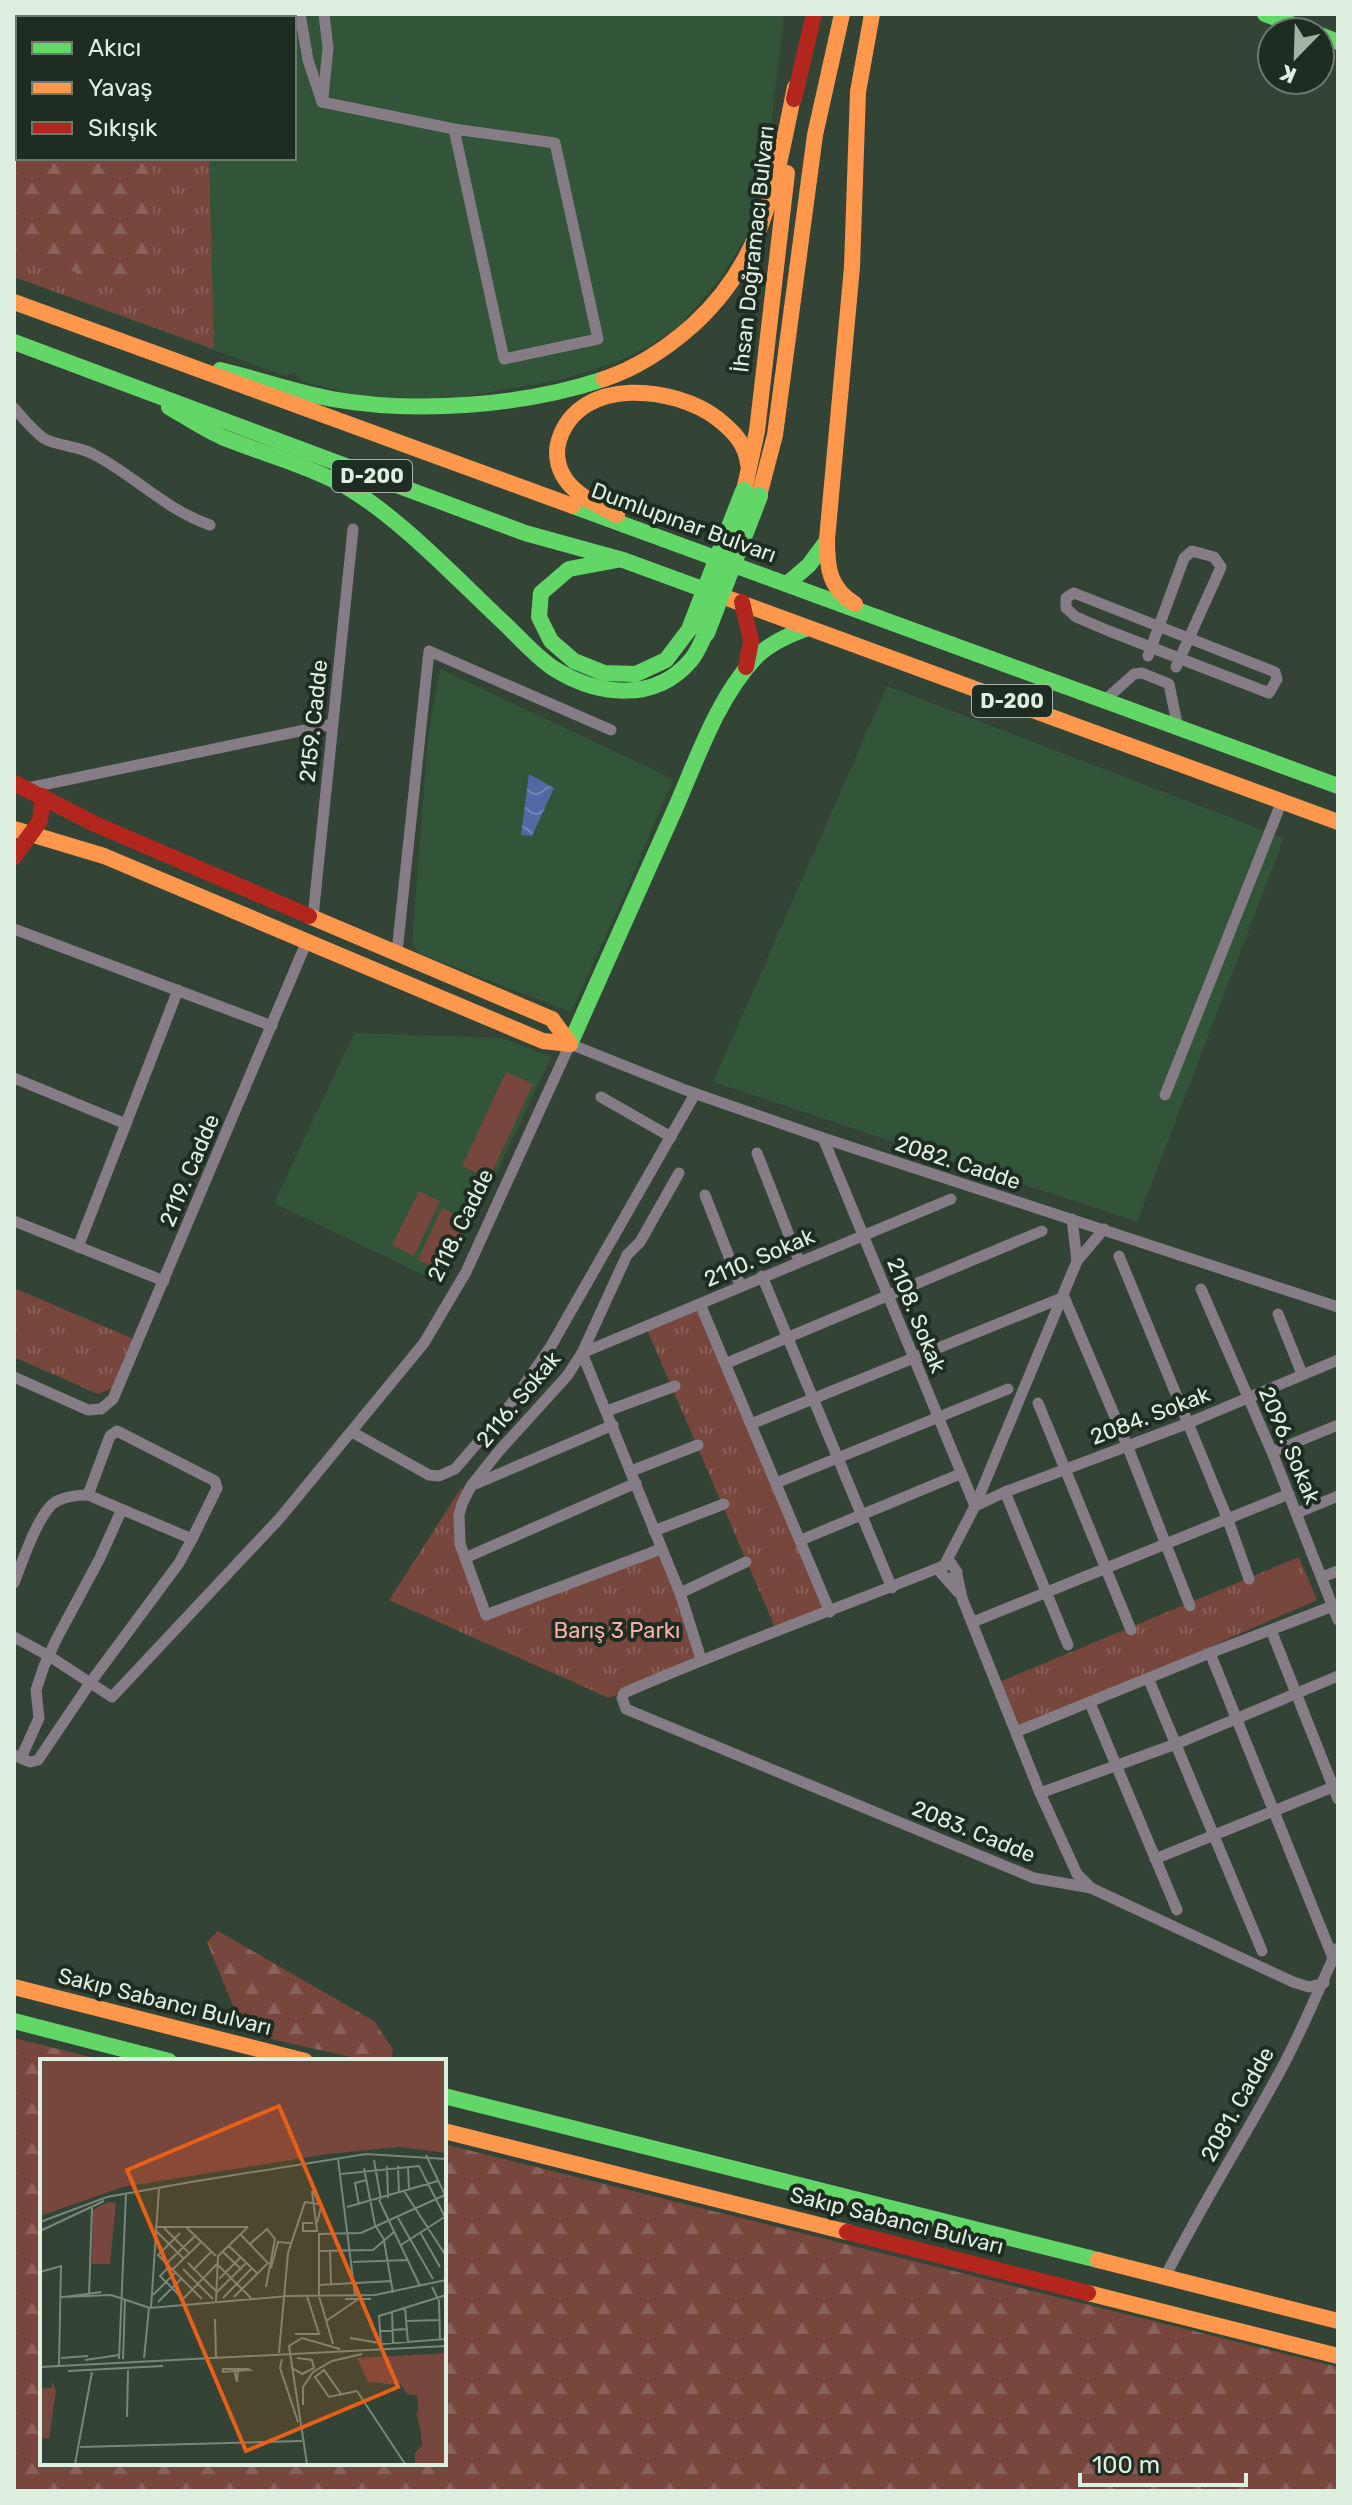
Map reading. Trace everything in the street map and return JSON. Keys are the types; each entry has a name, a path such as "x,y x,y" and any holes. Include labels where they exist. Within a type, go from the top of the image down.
{"main road":[{"name":"İhsan Doğramacı Bulvarı","path":"751,494 795,87 814,14"},
{"path":"125,383 221,436 292,461 348,488 409,534 550,666 572,680 608,692 647,689 672,677 691,660 698,630 775,435 823,90 842,14"},
{"path":"872,14 858,92 852,267 827,539 827,572 839,596 886,621"},
{"path":"173,360 342,401 418,409 476,405 593,383 617,373 680,338 717,301 750,254 774,187 795,87"},
{"name":"Dumlupınar Bulvarı","path":"14,302 1338,786"},
{"name":"D-200","path":"14,342 525,533 623,560 742,602 1282,801"},
{"path":"669,542 591,501 566,480 560,470 556,451 562,429 575,411 609,397 630,393 652,393 690,402 724,423 742,445 748,459 751,494"},
{"path":"787,584 817,558 827,539"},
{"path":"623,560 578,566 563,572 542,591 537,609 541,629 554,644 586,669 613,676 647,670 669,658 698,630"},
{"path":"742,602 751,641 744,673"},
{"path":"744,673 753,660 778,639 808,628"},
{"name":"2118. Cadde","path":"570,1044 693,769 744,673"},
{"path":"23,787 95,824 552,1019 570,1044"},
{"path":"14,857 32,835 43,812 23,787"},
{"path":"1282,801 1338,822"},
{"path":"14,829 104,856 543,1041 570,1044"},
{"path":"307,941 313,917"},
{"path":"394,978 397,952"},
{"name":"Sakıp Sabancı Bulvarı","path":"14,1987 297,2059"},
{"path":"14,2021 161,2059"},
{"name":"Sakıp Sabancı Bulvarı","path":"446,2097 1338,2321"},
{"name":"Sakıp Sabancı Bulvarı","path":"446,2132 1338,2356"}],"street":[{"path":"300,14 308,60 322,102"},
{"path":"322,102 328,48 324,14"},
{"path":"322,102 454,129 555,143 598,339 504,359 454,129"},
{"path":"14,408 47,440 73,445 94,454 142,484 171,508 210,525"},
{"name":"2159. Cadde","path":"313,917 353,529"},
{"path":"1150,651 1184,558 1192,551 1214,557 1221,567 1178,662"},
{"path":"1074,593 1159,626 1275,672 1277,679 1269,693 1178,662 1076,617 1066,608 1066,598 1074,593"},
{"path":"397,952 429,651 611,730"},
{"path":"1105,700 1134,674 1143,672 1170,683 1178,728"},
{"path":"23,787 333,724"},
{"path":"1165,1095 1282,801"},
{"path":"14,929 272,1026"},
{"name":"2119. Cadde","path":"14,1377 88,1410 101,1409 115,1395 307,941"},
{"path":"78,1247 178,990"},
{"name":"2082. Cadde","path":"570,1044 695,1094 823,1138 1338,1307"},
{"name":"2118. Cadde","path":"90,1683 112,1697 280,1518 415,1355 454,1294 478,1247 570,1044"},
{"path":"14,1078 126,1124"},
{"path":"352,1432 429,1475 439,1476 455,1469 511,1404 551,1346 695,1094"},
{"path":"601,1097 671,1137"},
{"name":"2108. Sokak","path":"823,1138 975,1506"},
{"path":"757,1153 799,1261"},
{"name":"2116. Sokak","path":"661,1549 486,1615 460,1544 459,1515 471,1486 567,1376 582,1353 627,1255 640,1242 679,1173"},
{"path":"705,1195 740,1285"},
{"name":"2110. Sokak","path":"582,1353 951,1199"},
{"path":"1072,1219 1077,1261"},
{"path":"14,1221 164,1281"},
{"path":"944,1565 975,1506 1077,1261 1104,1229"},
{"path":"727,1363 1042,1231"},
{"path":"1119,1256 1228,1520 1249,1579"},
{"path":"762,1276 892,1588"},
{"name":"2096. Sokak","path":"1201,1289 1272,1452 1338,1620"},
{"path":"751,1424 1064,1297"},
{"path":"1064,1297 1127,1445 1190,1606"},
{"path":"700,1304 830,1612"},
{"path":"1278,1314 1302,1374"},
{"path":"582,1353 680,1593 701,1659 951,1563 952,1576 1040,1793 1077,1874 1091,1888"},
{"name":"2084. Sokak","path":"975,1506 1186,1424 1338,1360"},
{"path":"607,1411 675,1386"},
{"path":"776,1483 1008,1389"},
{"path":"1038,1403 1131,1630"},
{"path":"471,1486 613,1425"},
{"path":"1272,1452 1338,1425"},
{"path":"88,1495 110,1436 117,1431 218,1484 179,1563 90,1683 38,1760 34,1763 17,1757 39,1718 36,1690 49,1656 121,1511"},
{"path":"631,1471 698,1445"},
{"path":"801,1540 960,1474"},
{"path":"465,1558 636,1483"},
{"path":"1005,1492 1068,1645"},
{"path":"973,1622 1289,1494"},
{"path":"14,1583 45,1512 56,1501 75,1495 88,1495 192,1539"},
{"path":"1297,1513 1338,1496"},
{"path":"654,1531 724,1504"},
{"path":"952,1576 959,1541"},
{"path":"680,1593 746,1562"},
{"path":"1322,1577 1338,1571"},
{"path":"912,1578 952,1576"},
{"path":"1016,1732 1333,1606"},
{"path":"1271,1630 1336,1786 1338,1799"},
{"path":"14,1637 90,1683"},
{"path":"1210,1653 1238,1716 1272,1812 1336,1953"},
{"name":"2083. Cadde","path":"701,1659 624,1693 622,1698 626,1709 1034,1878 1091,1888 1293,1982 1309,1987 1324,1983"},
{"path":"1040,1793 1176,1744 1338,1676"},
{"path":"1149,1680 1262,1951"},
{"path":"1090,1703 1177,1910"},
{"path":"1155,1859 1336,1786"},
{"name":"2081. Cadde","path":"1165,2277 1279,2073 1336,1953"}],"shaded area":[{"path":"14,14 784,14 766,171 756,221 720,279 680,325 650,346 614,363 564,379 463,397 408,400 357,395 301,381 295,373 285,376 14,277"},
{"path":"440,669 673,779 571,1012 420,954 412,943 428,737"},
{"path":"887,686 1284,838 1137,1222 713,1082"},
{"path":"354,1033 502,1038 551,1057 444,1285 274,1203"}],"green space":[{"path":"14,29 16,160 209,160 214,349 14,277"},
{"path":"14,29 16,160 153,160 154,283 85,276 39,259 14,245"},
{"path":"506,1072 533,1084 489,1179 462,1166"},
{"path":"419,1191 440,1201 414,1256 392,1245"},
{"path":"442,1208 469,1221 445,1272 418,1260"},
{"path":"14,1288 136,1340 118,1386 98,1394 14,1357"},
{"path":"700,1304 830,1612 777,1632 645,1325"},
{"name":"Barış 3 Parkı","path":"462,1487 460,1544 486,1615 661,1549 701,1659 609,1698 389,1600"},
{"path":"1299,1557 1317,1600 1016,1732 997,1683"},
{"path":"1291,1569 1301,1594 1265,1610 1254,1586"},
{"path":"218,1931 374,2021 393,2049 391,2059 360,2059 244,2033 207,1942"},
{"path":"14,2038 99,2059 40,2059 40,2465 446,2465 446,2144 1338,2367 1338,2491 14,2491"}],"water":[{"path":"529,774 554,788 532,836 521,835"}],"traffic: fast":[{"path":"1265,14 1270,16"},
{"path":"14,342 525,533 623,560 727,598"},
{"path":"220,370 332,399 399,406 504,401 539,396 604,379"},
{"path":"169,407 222,437 316,472 367,500 428,550 540,658 588,685 625,691 660,683 677,674 691,660 706,633"},
{"path":"691,627 744,491"},
{"path":"706,633 759,496"},
{"path":"573,506 1338,786"},
{"path":"787,584 809,565 826,542"},
{"path":"617,560 569,569 541,593 539,617 551,641 574,661 604,673 636,674 666,660 691,627"},
{"path":"570,1044 719,711 755,658 773,644 808,628"},
{"path":"14,2021 161,2059"},
{"path":"446,2097 1098,2260"}],"traffic: slow":[{"path":"759,496 775,435 815,135 842,14"},
{"path":"855,604 846,598 831,576 827,539 852,267 858,92 872,14"},
{"path":"604,379 640,363 683,333 718,300 737,273 752,245 774,185 795,87"},
{"path":"744,491 757,431 787,173"},
{"path":"14,302 573,506"},
{"path":"617,515 575,490 563,475 557,458 559,440 570,419 587,405 607,396 654,394 700,408 734,433 745,450 748,464"},
{"path":"727,598 1338,822"},
{"path":"14,829 104,856 543,1041 570,1044"},
{"path":"309,916 552,1019 570,1044"},
{"path":"14,1987 297,2059"},
{"path":"446,2132 847,2232"},
{"path":"1098,2260 1338,2321"},
{"path":"1088,2293 1338,2356"}],"traffic: jam":[{"path":"794,99 814,14"},
{"path":"742,602 751,641 746,667"},
{"path":"14,783 95,824 309,916"},
{"path":"14,857 40,821 43,796"},
{"path":"847,2232 1088,2293"}]}
